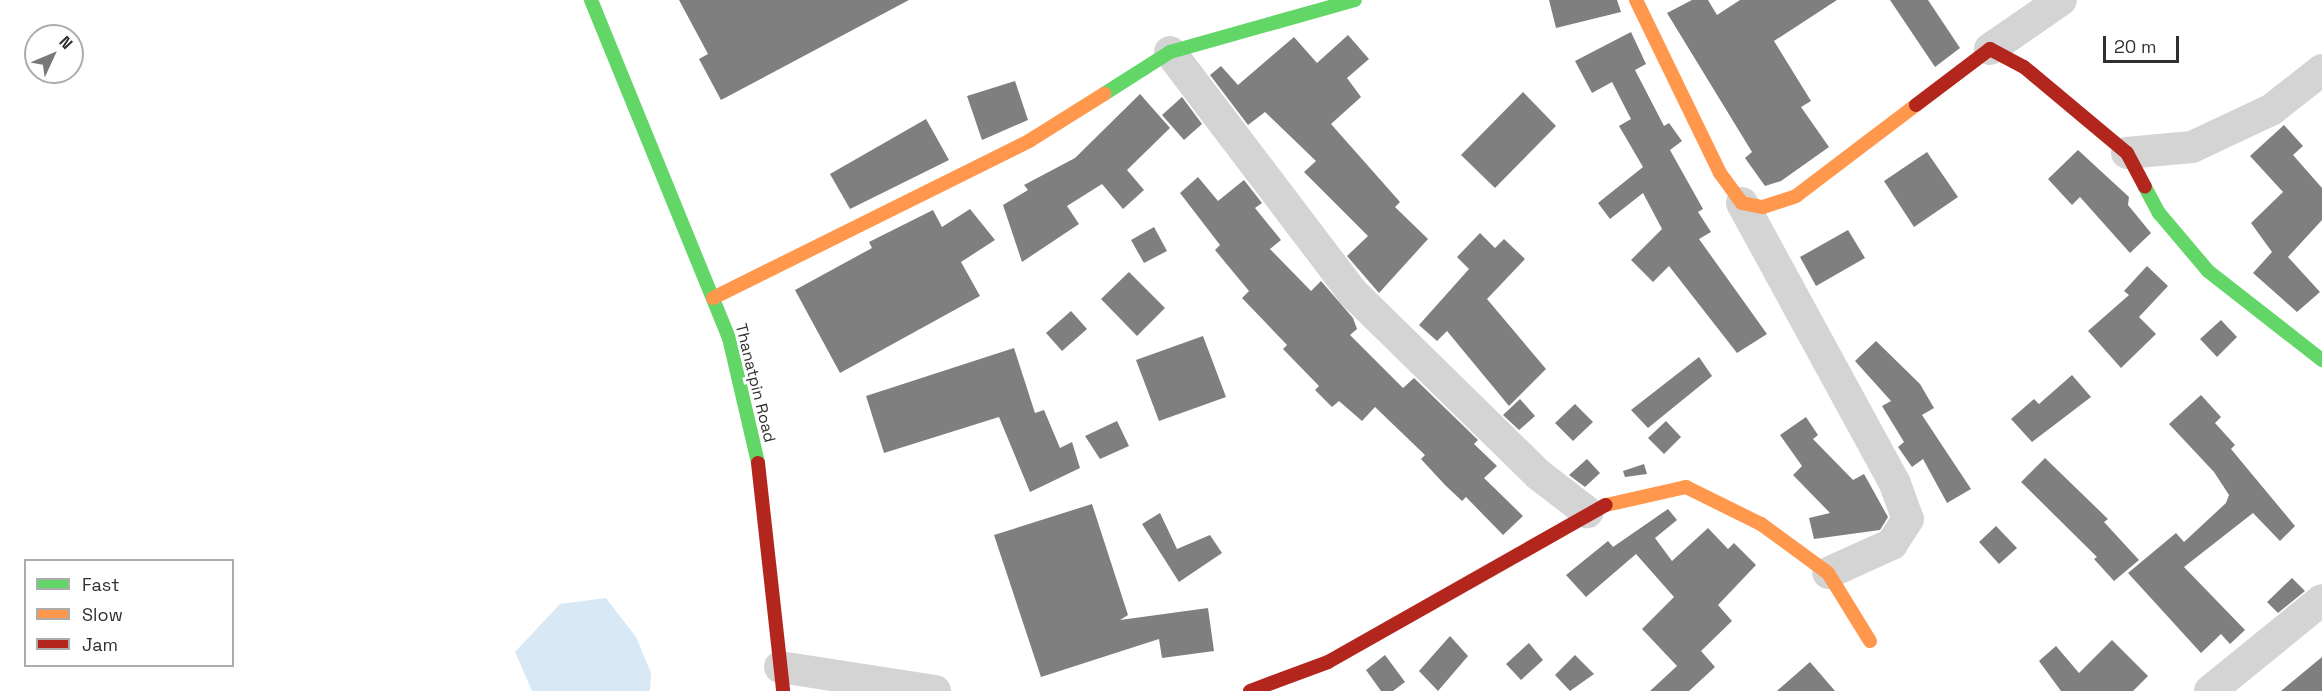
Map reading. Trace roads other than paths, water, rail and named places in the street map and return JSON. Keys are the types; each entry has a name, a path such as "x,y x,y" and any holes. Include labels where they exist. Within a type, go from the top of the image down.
{"street":[{"name":"Thanatpin Road","path":"591,0 729,338 759,468 782,679"},
{"path":"713,298 1029,141 1170,52 1355,0"},
{"path":"1636,0 1720,173 1742,203 1895,484 1908,519 1892,544 1828,573"},
{"path":"1742,203 1763,207 1796,196 1990,49 2061,0"},
{"path":"1990,49 2024,67 2127,153 2159,213 2208,271 2322,360"},
{"path":"1170,52 1353,292 1539,475 1587,512"},
{"path":"2127,153 2192,147 2271,110 2322,70"},
{"path":"1250,691 1328,662 1587,512 1630,495 1686,487 1761,524 1828,573 1870,641"},
{"path":"2210,691 2322,600"},
{"path":"782,679 935,691"}],"water":[{"path":"606,598 636,637 651,673 650,691 532,691 515,652 560,604"}]}
